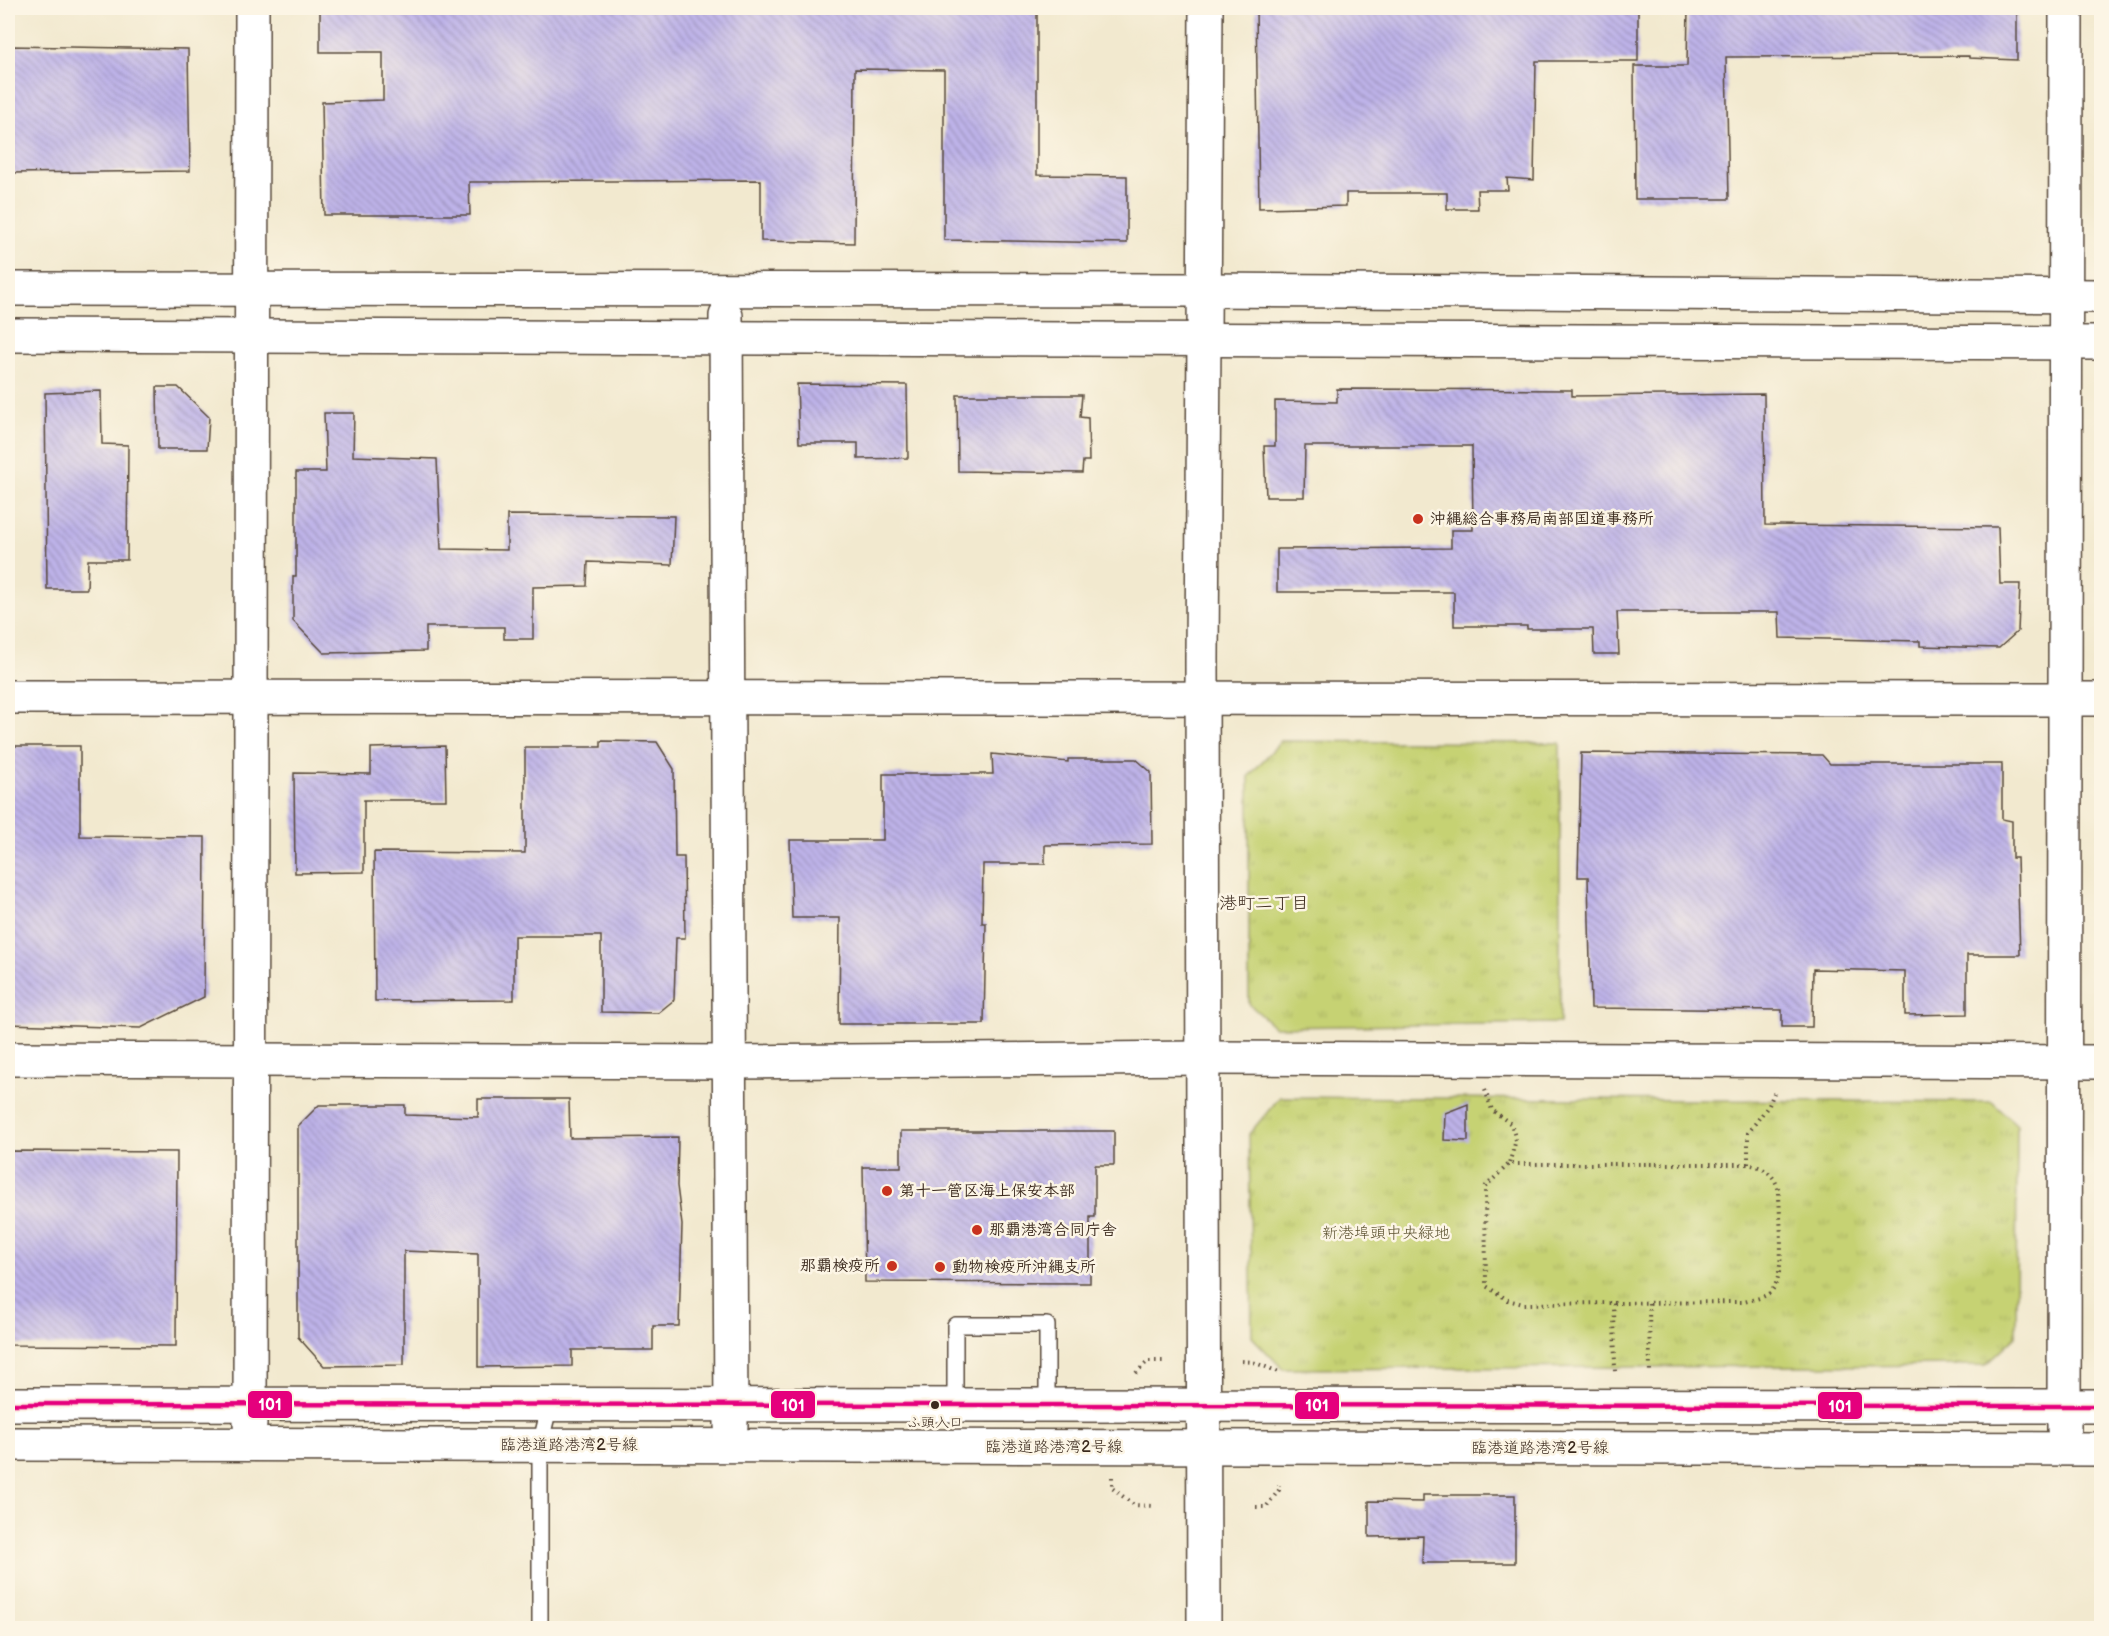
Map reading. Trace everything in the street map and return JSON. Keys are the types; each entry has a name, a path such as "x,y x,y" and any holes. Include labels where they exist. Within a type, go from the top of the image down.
{"street":[{"path":"250,1445 252,8"},
{"path":"1204,1629 1202,698 1206,8"},
{"path":"2064,1449 2066,8"},
{"path":"8,289 1204,290 2102,296"},
{"path":"726,290 731,1446"},
{"path":"8,335 2102,343"},
{"path":"8,697 2102,699"},
{"path":"8,1059 729,1062 1202,1058 2102,1062"},
{"path":"8,1404 2102,1406"},
{"name":"臨港道路港湾2号線","path":"8,1444 2102,1449"}],"lane":[{"path":"955,1405 955,1325 1047,1326 1047,1405"},
{"path":"540,1629 540,1445 550,1404"}],"path":[{"path":"1485,1089 1492,1110 1511,1124 1516,1140 1509,1164 1485,1187 1486,1286 1508,1300 1523,1304 1744,1302 1762,1298 1772,1291 1779,1278 1779,1191 1775,1178 1763,1167 1748,1164 1509,1164"},
{"path":"1748,1164 1748,1133 1769,1105 1776,1090"},
{"path":"1614,1303 1615,1377"},
{"path":"1649,1303 1650,1377"},
{"path":"1135,1374 1148,1361 1163,1361"},
{"path":"1242,1361 1253,1362 1279,1372 1281,1381"},
{"path":"1112,1476 1112,1488 1134,1505 1153,1506"},
{"path":"1256,1507 1266,1507 1279,1490 1279,1485"}],"green space":[{"path":"1281,741 1560,743 1560,1023 1275,1027 1249,1004 1249,776"},
{"name":"新港埠頭中央緑地","path":"1280,1097 1992,1102 2017,1125 2016,1336 1985,1365 1283,1369 1252,1337 1249,1134"}],"building":[{"path":"320,8 1037,8 1037,175 1127,176 1127,243 944,240 944,70 855,69 854,243 761,241 761,180 469,182 470,215 324,215 322,102 383,100 383,52 320,52"},
{"path":"1256,8 1491,8 1491,11 1539,11 1539,8 1638,8 1638,61 1536,61 1534,180 1507,178 1508,190 1477,190 1478,209 1447,209 1447,193 1346,193 1346,206 1259,208"},
{"path":"1688,8 2017,8 2017,60 1969,58 1969,56 1726,57 1729,199 1635,199 1634,66 1687,66"},
{"path":"8,46 188,49 190,171 8,173"},
{"path":"797,384 907,385 908,458 858,459 858,443 799,443"},
{"path":"157,387 178,387 209,417 207,449 158,449"},
{"path":"1337,389 1572,390 1572,396 1764,394 1765,525 1998,527 2000,584 2020,584 2018,631 1999,648 1920,646 1920,641 1780,638 1779,612 1617,612 1619,654 1594,654 1593,629 1454,626 1454,592 1277,592 1277,549 1451,548 1451,530 1473,530 1472,446 1305,446 1304,497 1266,497 1264,446 1275,446 1275,401 1337,402"},
{"path":"101,391 102,444 128,445 127,560 88,560 87,589 47,589 45,393"},
{"path":"957,395 1082,395 1080,417 1088,418 1089,461 1083,461 1082,473 958,471"},
{"path":"324,413 354,413 353,456 437,459 441,549 507,550 507,515 674,516 672,565 588,562 587,586 533,587 533,639 504,639 504,627 426,627 426,651 324,653 293,621 293,576 296,576 296,472 326,472"},
{"path":"601,741 657,742 674,769 675,857 684,857 685,938 676,938 674,1000 658,1013 601,1012 601,936 514,936 514,1000 375,1001 374,852 525,853 525,747 601,747"},
{"path":"8,746 80,746 80,836 205,837 204,997 141,1028 8,1024"},
{"path":"445,746 446,800 364,800 364,872 295,873 294,773 371,774 371,748"},
{"path":"1581,753 1822,755 1830,764 2002,764 2002,819 2012,821 2012,858 2017,858 2020,955 1967,955 1967,1014 1905,1015 1905,971 1813,969 1812,1027 1782,1027 1782,1010 1591,1008 1588,877 1578,877"},
{"path":"992,754 1068,762 1068,759 1136,759 1151,772 1152,844 1045,845 1045,864 983,864 982,923 986,923 984,1024 839,1024 840,918 792,918 790,840 883,840 883,774 993,774"},
{"path":"478,1099 569,1099 570,1138 678,1137 677,1186 682,1225 679,1326 653,1326 653,1350 572,1350 572,1366 478,1367 478,1254 404,1251 404,1365 324,1366 298,1337 298,1126 319,1105 405,1105 405,1115 478,1117"},
{"path":"1468,1104 1468,1141 1444,1140 1445,1113"},
{"name":"那覇港湾合同庁舎","path":"901,1131 1114,1131 1114,1165 1095,1165 1095,1217 1090,1217 1090,1283 865,1282 863,1167 901,1167"},
{"path":"8,1151 177,1152 176,1346 8,1345"},
{"path":"1423,1495 1515,1495 1515,1563 1422,1563 1423,1536 1369,1537 1369,1501 1423,1502"}],"transit line":[{"name":"101","path":"8,1404 2102,1406"}],"place":[{"name":"沖縄総合事務局南部国道事務所","path":"1418,519"},
{"name":"第十一管区海上保安本部","path":"887,1191"},
{"name":"那覇港湾合同庁舎","path":"977,1230"},
{"name":"那覇検疫所","path":"892,1266"},
{"name":"動物検疫所沖縄支所","path":"940,1267"},
{"name":"ふ頭入口","path":"935,1405"}],"district":[{"name":"港町二丁目","path":"1264,903"}]}
